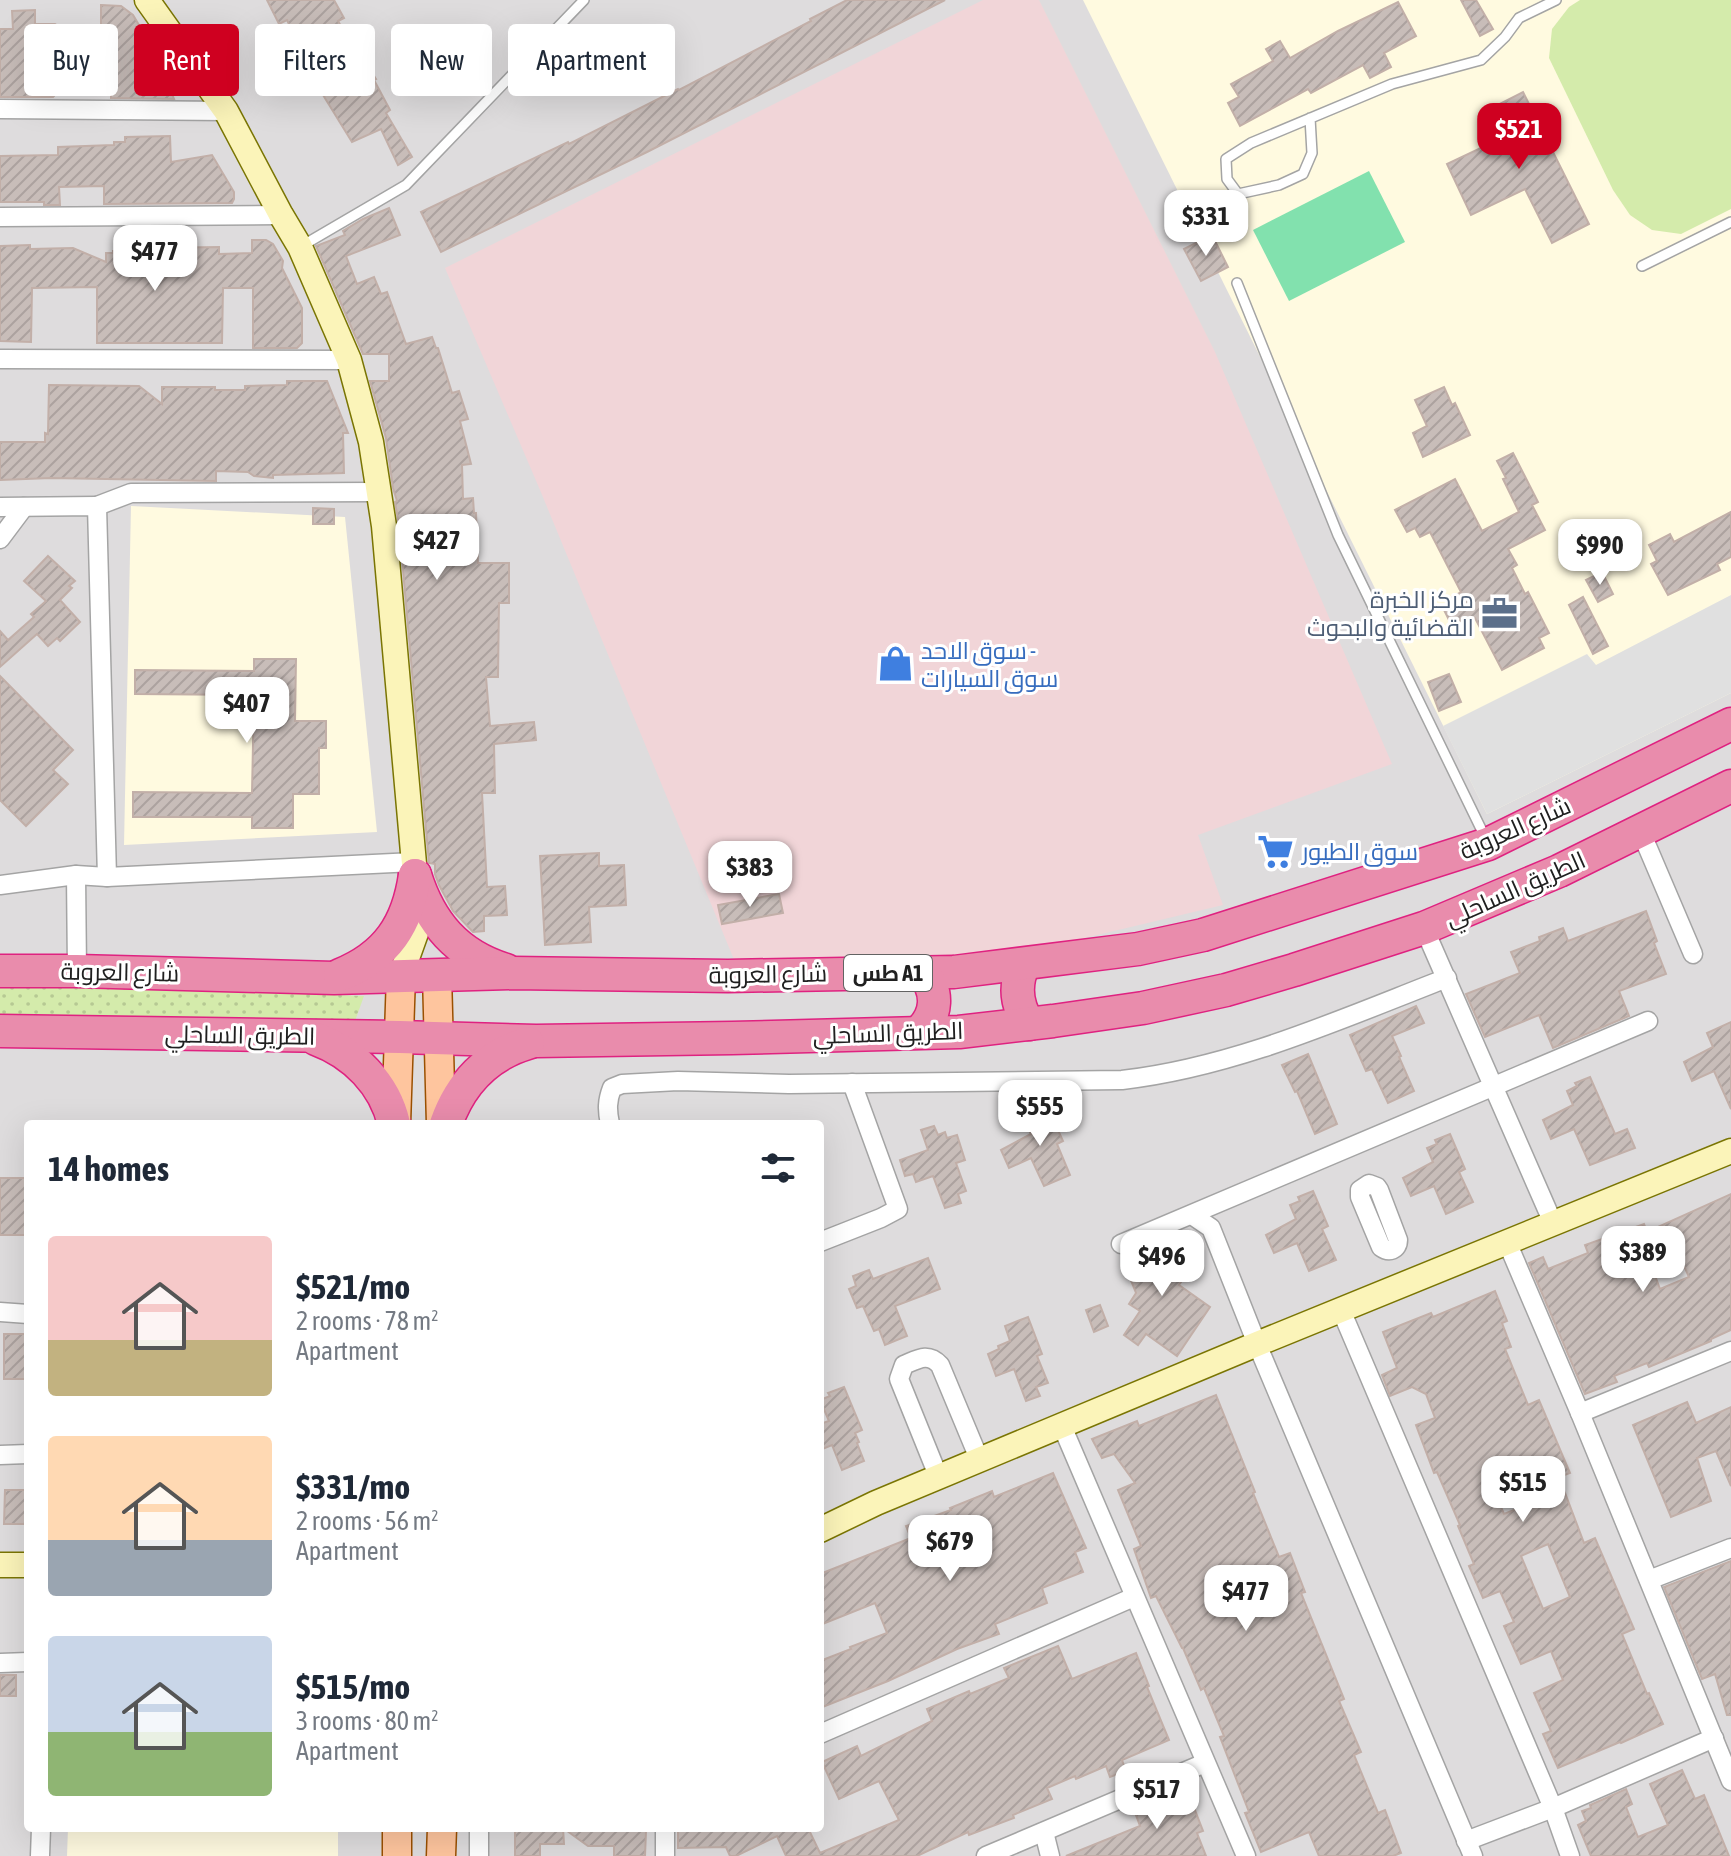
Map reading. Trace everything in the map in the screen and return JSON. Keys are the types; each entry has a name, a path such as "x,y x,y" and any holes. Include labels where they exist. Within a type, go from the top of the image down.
{"highway":[{"name":"شارع العروبة","path":"0,971 334,978 513,973 728,976 954,972 1138,949 1203,935 1488,844 1731,724"},
{"name":"الطريق الساحلي","path":"0,1031 536,1041 732,1038 959,1032 1143,1008 1226,990 1424,928 1559,871 1731,786"},
{"path":"414,868 421,895 431,913 457,945 474,957 513,973"},
{"path":"334,978 366,963 391,939 404,920 412,898 414,868"},
{"path":"1024,964 1017,992 1018,1003 1029,1024"},
{"path":"919,1032 931,1019 935,1000 931,985 922,972"},
{"path":"309,1036 341,1051 368,1073 387,1103 393,1120"},
{"path":"446,1120 463,1087 478,1071 495,1057 536,1041"}],"main road":[{"path":"395,1120 401,975"},
{"path":"437,975 444,1120"},
{"path":"397,1832 397,1856"},
{"path":"441,1856 442,1832"}],"street":[{"path":"147,0 226,111 300,247 349,360 371,442 384,526 414,868 416,933 401,975"},
{"path":"0,109 226,111"},
{"path":"0,217 281,215"},
{"path":"0,359 349,360"},
{"path":"0,507 97,506 131,493 378,492"},
{"path":"97,506 107,877"},
{"path":"0,539 24,507"},
{"path":"1641,832 1693,954"},
{"path":"0,885 76,875 107,877 414,868"},
{"path":"76,875 77,971"},
{"path":"1424,928 1553,1223"},
{"path":"416,933 437,975"},
{"path":"609,1120 607,1100 612,1088 622,1084 678,1081 789,1084 1122,1080 1157,1076 1217,1063 1447,978"},
{"path":"1121,1244 1648,1021"},
{"path":"824,1240 898,1209 852,1083"},
{"path":"824,1528 876,1503 1341,1310 1400,1267 1507,1242 1731,1151"},
{"path":"1192,1215 1211,1228 1470,1848 1714,1738"},
{"path":"1507,1242 1731,1781"},
{"path":"1341,1310 1553,1808 1570,1856"},
{"path":"0,1312 24,1314"},
{"path":"1580,1413 1731,1351"},
{"path":"939,1478 899,1379 904,1365 923,1357 933,1358 940,1365 980,1461"},
{"path":"1062,1426 1246,1856"},
{"path":"0,1455 24,1454"},
{"path":"1649,1580 1731,1548"},
{"path":"0,1565 24,1565"},
{"path":"824,1732 1134,1597"},
{"path":"0,1663 24,1662"},
{"path":"986,1856 1205,1763"},
{"path":"40,1856 41,1832"},
{"path":"479,1832 479,1856"},
{"path":"665,1832 665,1856"},
{"path":"1044,1832 1050,1856"}],"lane":[{"path":"300,247 406,185 584,0"},
{"path":"1310,118 1312,153 1303,174 1279,185 1238,194 1227,179 1226,159 1251,143 1310,118 1392,84 1481,60 1519,18 1556,0"},
{"path":"1642,266 1731,222"},
{"path":"1237,283 1338,535 1488,844"}],"shaded area":[{"path":"0,0 1731,0 1731,1856 0,1856"},
{"path":"983,0 1039,0 1215,352 1392,764 1198,835 1223,905 1072,941 928,958 735,962 445,268"},
{"path":"1083,0 1731,0 1731,693 1487,814"},
{"path":"131,506 345,517 377,832 124,845"},
{"path":"1731,595 1731,693 1487,814 1443,726 1587,654 1596,665"},
{"path":"68,1832 338,1832 338,1856 67,1856"}],"green space":[{"path":"1580,0 1731,0 1731,209 1681,234 1652,230 1630,215 1613,190 1549,58 1552,29 1569,7"},
{"path":"1369,171 1405,242 1289,301 1253,230"},
{"path":"0,986 364,996 355,1021 0,1018"}],"building":[{"path":"267,0 334,0 344,18 338,21 340,24 289,24 287,20 279,24"},
{"path":"847,0 945,0 647,152 441,252 421,212 664,96 675,96 675,91"},
{"path":"1461,0 1476,0 1493,29 1480,36"},
{"path":"1398,2 1416,36 1384,53 1391,67 1370,78 1363,65 1311,93 1308,89 1240,126 1228,103 1239,97 1231,84 1273,61 1266,49 1280,41 1290,58"},
{"path":"101,5 121,6 133,15 138,24 134,24 134,96 173,96 174,99 111,98 118,96 118,24 101,24"},
{"path":"35,10 35,24 24,24 24,96 53,97 0,97 0,29 13,29 12,11"},
{"path":"375,82 390,110 386,113 412,157 398,165 381,129 352,142 324,96 375,96"},
{"path":"1523,92 1589,224 1552,243 1525,189 1471,215 1447,164 1500,139 1486,111"},
{"path":"170,136 171,162 212,155 234,192 232,203 104,204 104,186 59,187 60,205 0,202 0,156 58,155 58,147 114,145 114,142 125,142 125,137"},
{"path":"389,208 400,235 346,256 357,284 374,277 381,294 387,292 406,344 432,337 452,393 459,391 468,419 460,421 471,464 462,465 463,499 473,498 478,563 509,563 509,603 499,603 498,677 486,677 490,726 534,722 536,740 494,744 495,793 482,793 487,887 505,886 507,915 484,916 484,931 473,932 453,911 439,885 435,864 429,863 397,501 386,438 370,381 389,381 389,354 363,354 316,246 345,235 343,231"},
{"path":"1212,235 1228,267 1201,281 1184,249"},
{"path":"252,240 266,240 273,244 283,261 282,268 302,308 302,343 297,348 253,348 253,288 223,288 222,343 97,343 97,287 32,288 31,342 0,341 0,246 73,248 106,262 106,253 151,248 219,247 219,254 252,253"},
{"path":"287,381 327,381 348,433 343,433 344,473 273,475 273,478 254,476 248,472 216,471 216,481 0,480 0,442 45,442 45,433 48,434 49,385 139,386 162,404 162,387 245,390 245,386 287,385"},
{"path":"1444,387 1470,435 1423,457 1413,433 1427,426 1415,400"},
{"path":"1513,453 1538,502 1532,505 1545,530 1508,549 1517,565 1512,568 1549,633 1539,638 1544,648 1502,670 1475,618 1462,624 1459,620 1451,624 1444,610 1454,605 1451,598 1461,592 1430,532 1420,537 1415,528 1407,532 1395,510 1455,479 1482,531 1519,512 1497,461"},
{"path":"313,508 334,509 334,524 313,524"},
{"path":"1731,512 1731,557 1717,564 1720,570 1668,595 1651,564 1657,561 1649,545 1670,534 1674,542"},
{"path":"48,556 75,581 60,600 80,622 60,641 57,638 48,646 37,634 0,667 0,631 8,640 34,617 31,614 46,601 24,581"},
{"path":"1602,572 1613,594 1598,602 1586,580"},
{"path":"1583,597 1608,646 1593,654 1569,605"},
{"path":"254,659 296,659 295,721 326,721 326,748 319,748 319,794 293,794 293,828 252,828 252,817 133,817 133,792 252,793 254,695 135,694 135,670 254,671"},
{"path":"1449,674 1461,702 1439,711 1428,682"},
{"path":"0,676 73,750 53,770 68,784 26,826 0,800"},
{"path":"599,853 599,866 624,865 626,905 589,907 591,942 545,945 540,856"},
{"path":"779,894 783,913 722,924 718,905"},
{"path":"1646,911 1666,974 1619,991 1629,1016 1553,1048 1539,1015 1485,1037 1466,994 1520,973 1511,952 1563,928 1568,941"},
{"path":"1416,1006 1424,1023 1392,1036 1414,1091 1388,1103 1372,1069 1366,1071 1350,1035"},
{"path":"1731,1022 1731,1109 1714,1071 1692,1081 1684,1062 1713,1047 1707,1033"},
{"path":"1308,1054 1337,1124 1315,1134 1282,1065"},
{"path":"1590,1077 1615,1134 1627,1129 1635,1148 1590,1165 1574,1129 1551,1139 1543,1120 1573,1105 1567,1091 1577,1086 1575,1083"},
{"path":"1047,1106 1063,1141 1057,1144 1070,1175 1044,1186 1031,1158 1009,1168 1001,1150 1031,1134 1024,1120"},
{"path":"934,1126 938,1135 945,1132 947,1138 957,1135 965,1160 956,1163 966,1191 958,1194 961,1203 945,1208 933,1176 916,1182 913,1174 905,1176 900,1160 928,1150 921,1130"},
{"path":"1450,1134 1465,1169 1459,1172 1473,1202 1446,1214 1434,1186 1411,1196 1403,1178 1433,1162 1427,1148 1437,1144 1435,1140"},
{"path":"0,1178 24,1178 24,1235 0,1235"},
{"path":"1313,1191 1328,1226 1322,1229 1336,1260 1309,1271 1297,1243 1274,1253 1266,1235 1296,1219 1290,1205 1300,1201 1298,1197"},
{"path":"1731,1194 1731,1330 1649,1367 1647,1363 1614,1376 1617,1382 1585,1394 1529,1263 1543,1257 1548,1269 1588,1253 1585,1245 1644,1224 1647,1232","holes":["1673,1242 1689,1277 1660,1289 1647,1254"]},
{"path":"1179,1236 1184,1251 1163,1259 1186,1275 1179,1285 1210,1307 1177,1356 1146,1334 1138,1345 1124,1335 1140,1311 1129,1304 1136,1293 1122,1258"},
{"path":"928,1258 940,1289 895,1306 907,1336 885,1345 879,1329 874,1331 863,1306 857,1308 849,1289 856,1286 853,1276 869,1270 873,1279"},
{"path":"1495,1291 1507,1321 1502,1323 1511,1347 1505,1349 1528,1405 1539,1400 1570,1473 1559,1477 1584,1543 1595,1538 1634,1629 1622,1634 1663,1724 1558,1768 1543,1734 1551,1731 1534,1693 1563,1680 1551,1651 1521,1664 1504,1626 1514,1622 1500,1591 1483,1598 1469,1566 1474,1564 1460,1525 1437,1472 1434,1473 1416,1425 1435,1418 1426,1394 1412,1387 1390,1396 1382,1375 1397,1368 1383,1332 1431,1313 1433,1317","holes":["1516,1470 1532,1503 1504,1514 1490,1482","1548,1544 1570,1597 1543,1609 1521,1556"]},
{"path":"1100,1305 1108,1326 1094,1332 1086,1310"},
{"path":"1028,1317 1042,1354 1037,1356 1048,1383 1036,1387 1040,1396 1026,1401 1014,1369 996,1376 988,1354 1010,1341 1005,1326"},
{"path":"4,1334 24,1334 24,1379 4,1379"},
{"path":"844,1387 862,1430 855,1433 864,1461 842,1470 832,1445 824,1448 824,1423 829,1421 824,1398 830,1396 828,1393"},
{"path":"1216,1395 1279,1557 1290,1553 1305,1592 1301,1593 1344,1699 1339,1701 1361,1752 1354,1755 1378,1813 1385,1810 1401,1853 1393,1856 1319,1856 1309,1832 1261,1852 1220,1737 1224,1736 1204,1688 1201,1690 1156,1596 1151,1598 1134,1549 1141,1546 1118,1490 1135,1483 1114,1454 1102,1458 1092,1439 1137,1421 1139,1426"},
{"path":"1687,1402 1696,1423 1731,1407 1731,1486 1716,1451 1697,1458 1711,1501 1671,1517 1633,1425"},
{"path":"1053,1473 1086,1548 1075,1552 1083,1572 1042,1588 1047,1603 995,1624 999,1634 824,1706 824,1659 887,1633 875,1603 824,1623 824,1572 911,1538 906,1526 992,1491 994,1497"},
{"path":"5,1490 24,1490 24,1524 4,1524"},
{"path":"1731,1561 1731,1715 1727,1715 1715,1674 1702,1679 1664,1587"},
{"path":"1058,1646 1072,1679 1136,1653 1169,1740 1122,1760 1126,1771 1110,1777 1106,1766 1076,1779 1075,1776 1047,1788 1052,1799 1013,1815 1014,1818 969,1835 968,1832 917,1856 786,1856 777,1836 736,1856 730,1856 726,1847 678,1848 678,1832 810,1832 820,1853 899,1820 879,1781 839,1799 824,1761 857,1746 861,1756 932,1721 927,1709 1009,1678 1004,1668"},
{"path":"0,1675 16,1675 16,1696 0,1696"},
{"path":"1682,1770 1695,1799 1704,1795 1729,1856 1591,1856 1578,1825 1586,1821 1582,1811 1626,1789 1632,1804 1626,1807 1638,1837 1668,1825 1650,1784"},
{"path":"1186,1787 1203,1831 1197,1833 1206,1856 1066,1856 1140,1826 1133,1807"},
{"path":"515,1832 563,1832 564,1844 540,1844 540,1856 515,1856"},
{"path":"569,1832 646,1832 645,1856 614,1856 614,1846 588,1846"}],"place":[{"name":"مركز الخبرة القضائية والبحوث","path":"1500,613"},
{"name":"سوق الاحد - سوق السيارات","path":"895,664"},
{"name":"سوق الطيور","path":"1276,851"}]}
